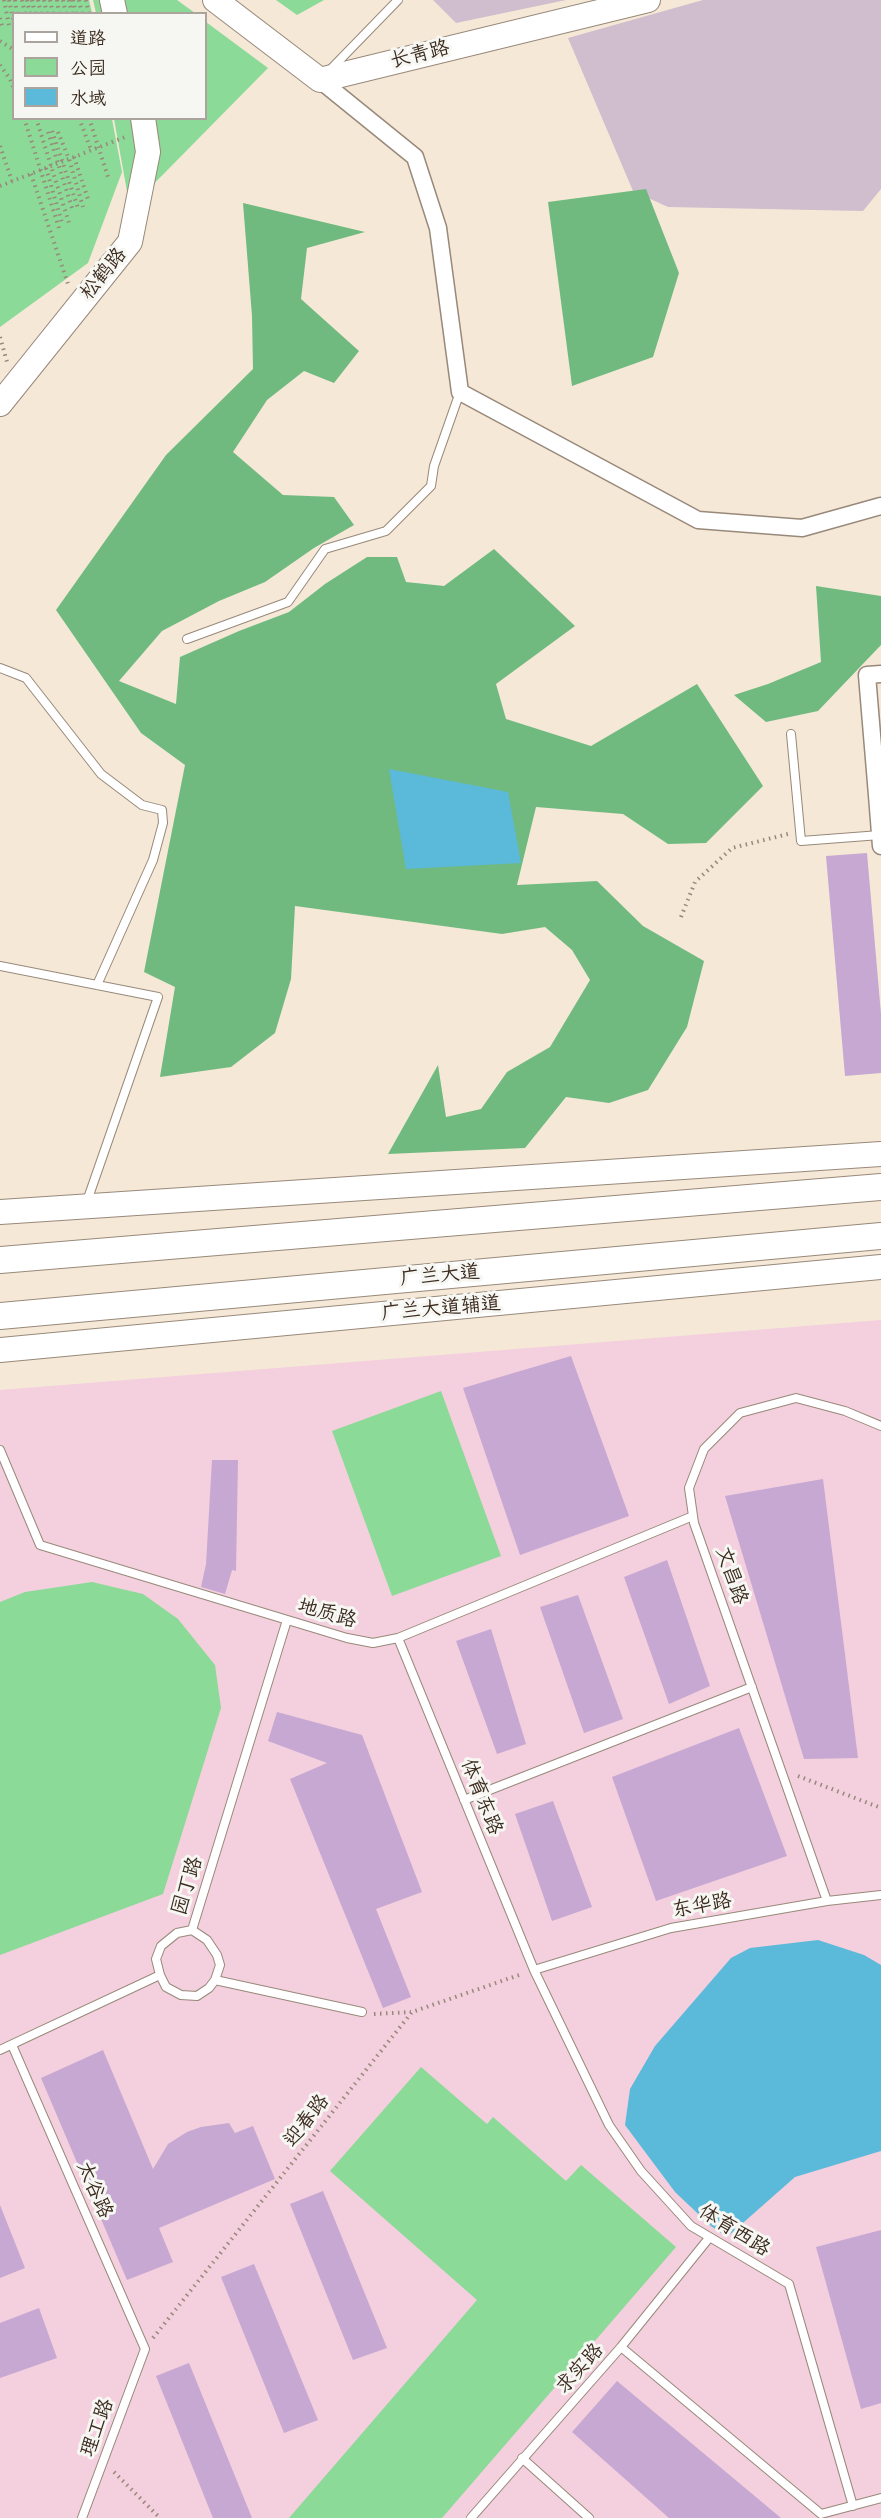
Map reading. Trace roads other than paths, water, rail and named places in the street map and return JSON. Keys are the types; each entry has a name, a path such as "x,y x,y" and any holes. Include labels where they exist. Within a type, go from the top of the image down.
{"main road":[{"path":"215,0 320,80"},
{"name":"长青路","path":"320,80 648,0"},
{"name":"松鹤路","path":"0,404 130,242 148,152 144,124"},
{"path":"0,1212 881,1154"},
{"path":"0,1260 881,1187"},
{"name":"广兰大道","path":"0,1316 881,1236"},
{"name":"广兰大道辅道","path":"0,1350 881,1267"}],"street":[{"path":"320,80 415,157 438,228 460,392 698,520 802,528 881,506"},
{"path":"880,840 879,795 867,675 881,674"}],"lane":[{"path":"320,80 398,0"},
{"path":"187,639 288,602 326,549 386,531 431,486 434,466 460,392"},
{"path":"0,668 26,678 100,774 142,805 162,810 163,823 153,860 97,985"},
{"path":"791,734 801,841 880,840"},
{"path":"0,966 158,997 85,1207"},
{"name":"文昌路","path":"827,1901 693,1516 689,1488 704,1449 740,1413 796,1398 845,1411 881,1426"},
{"name":"地质路","path":"0,1450 40,1545 287,1620 373,1643 398,1638 693,1516"},
{"name":"园丁路","path":"160,1975 156,1959 161,1946 177,1933 192,1930 287,1620"},
{"name":"体育东路","path":"398,1638 534,1970"},
{"path":"464,1800 752,1687"},
{"name":"东华路","path":"534,1970 671,1928 827,1901 881,1895"},
{"path":"0,2050 160,1975 166,1987 181,1995 197,1996 209,1988 215,1980 220,1965 217,1955 207,1940 192,1930"},
{"name":"体育西路","path":"534,1970 609,2125 641,2171 674,2210 691,2226 789,2284 853,2506"},
{"path":"215,1980 362,2012"},
{"name":"太谷路","path":"12,2045 145,2349"},
{"name":"求实路","path":"471,2518 621,2347 709,2238"},
{"path":"621,2347 821,2514 881,2498"},
{"name":"理工路","path":"82,2518 145,2349"},
{"path":"522,2458 589,2518"}],"water":[{"path":"389,769 508,792 521,863 406,869"},
{"path":"818,1940 864,1955 881,1965 881,2151 795,2177 727,2237 711,2226 675,2192 625,2125 630,2089 655,2046 731,1958 750,1948"}]}
